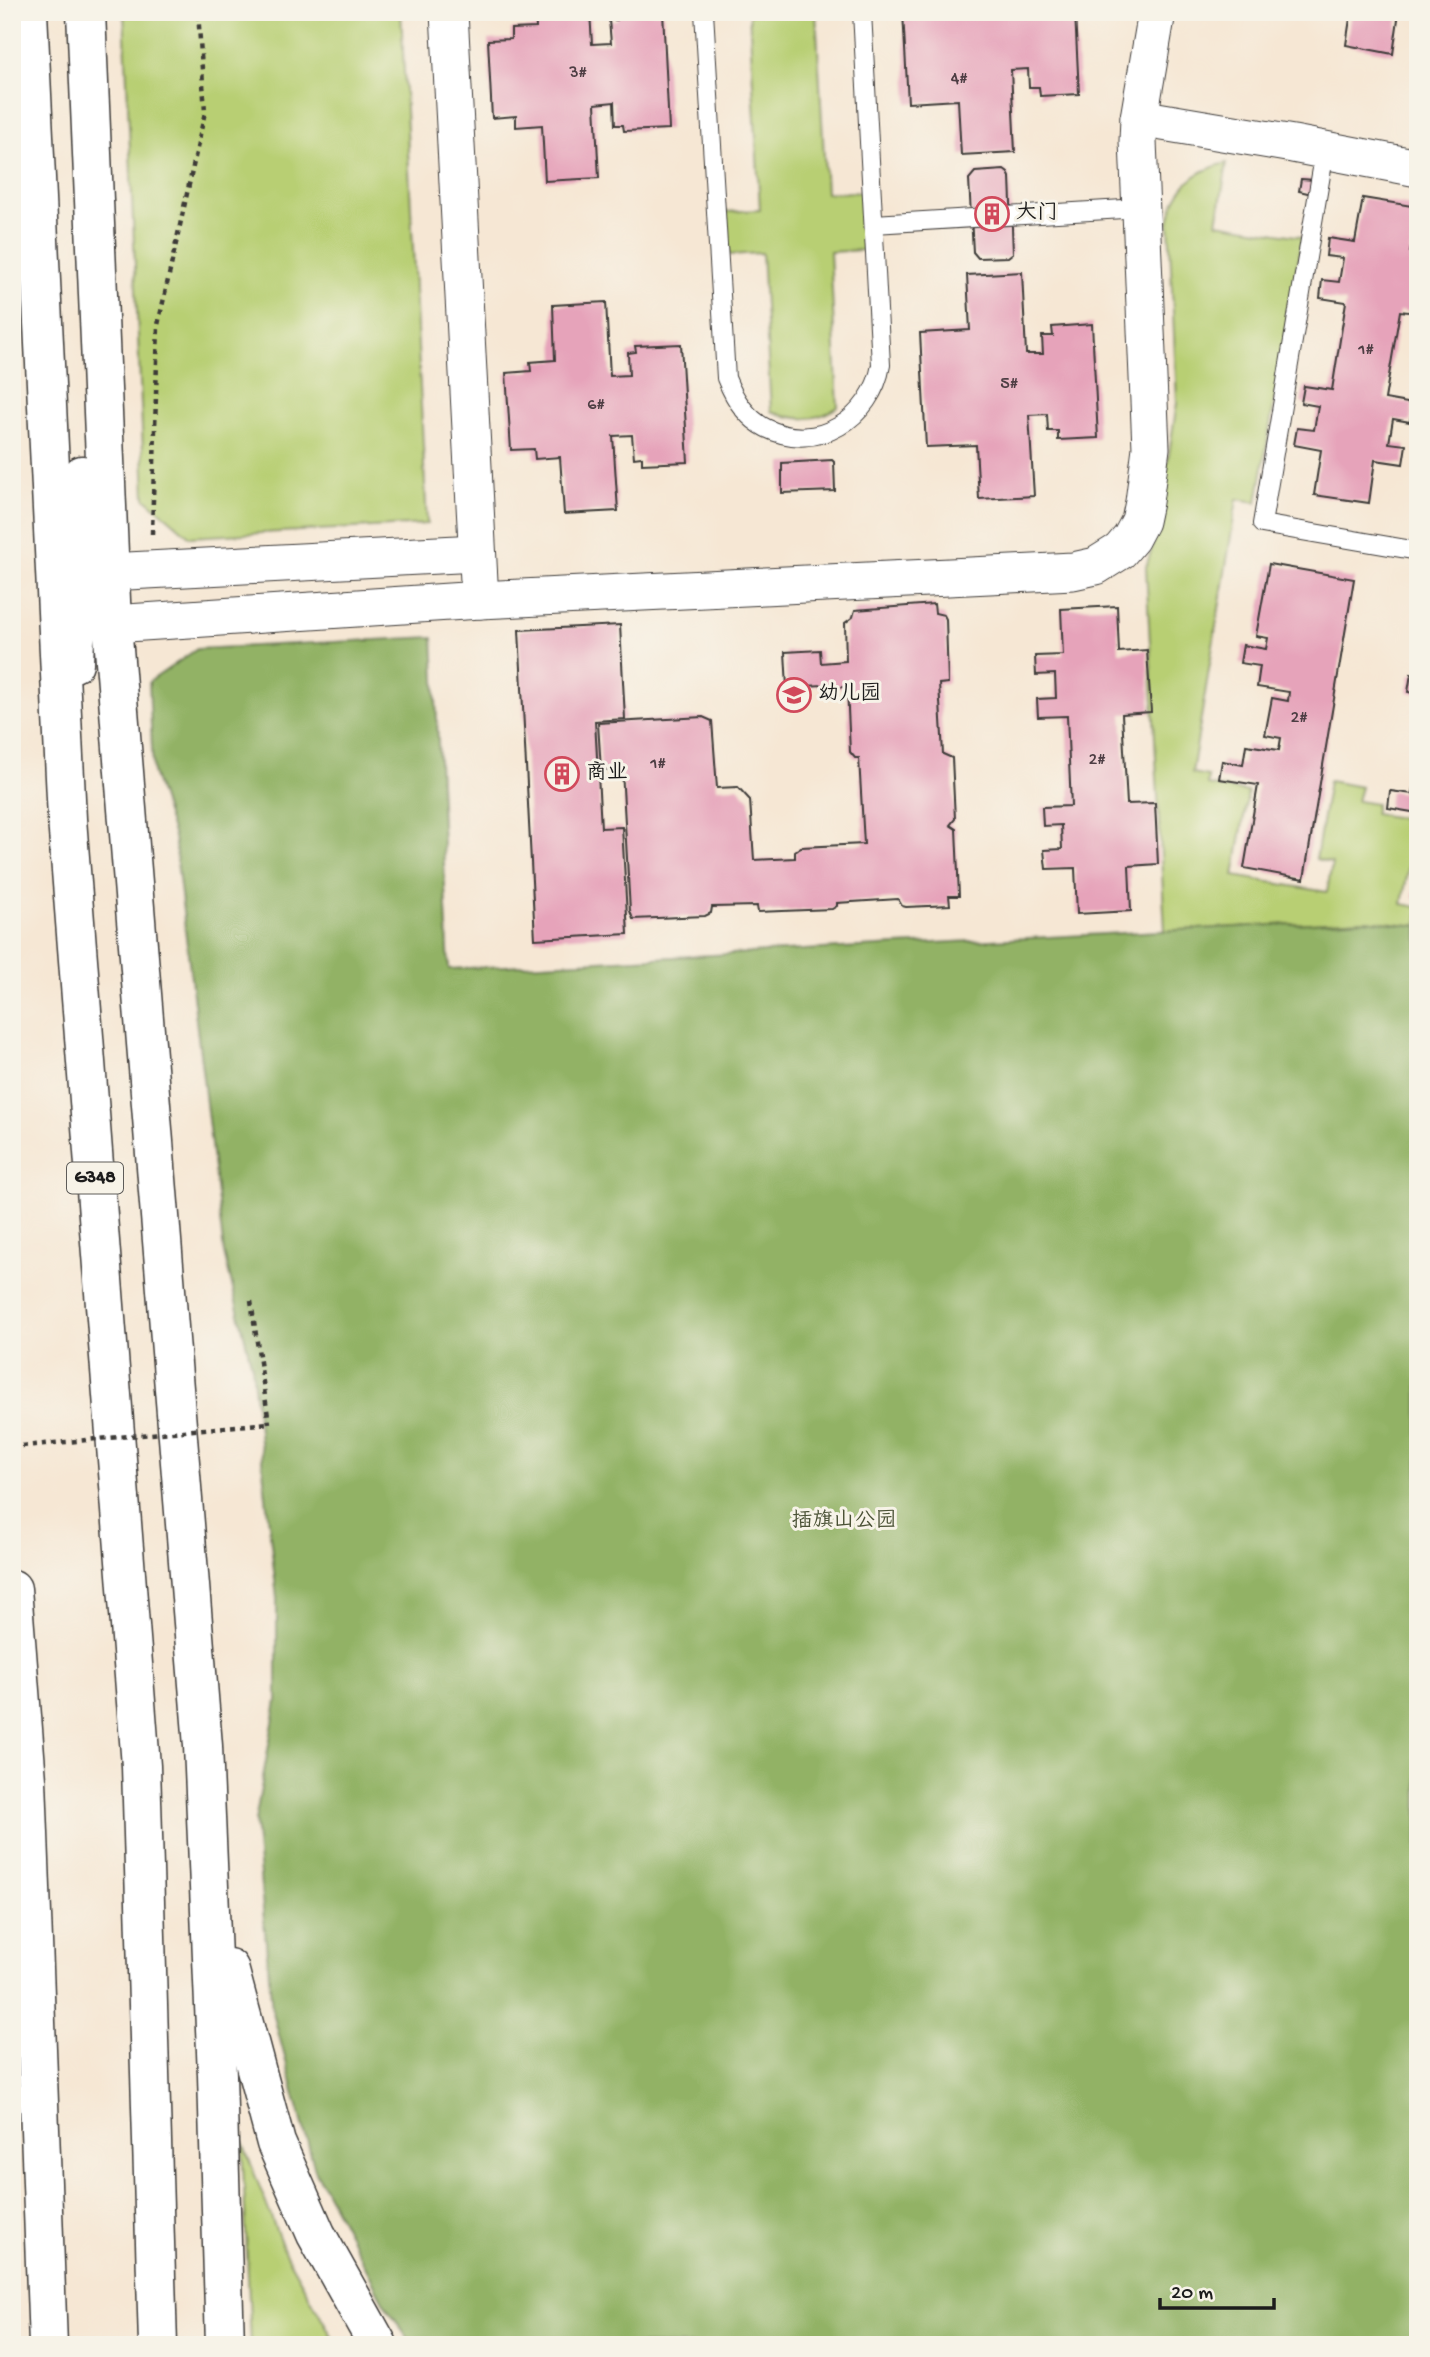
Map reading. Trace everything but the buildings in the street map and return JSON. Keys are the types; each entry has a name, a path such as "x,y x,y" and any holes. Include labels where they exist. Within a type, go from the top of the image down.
{"main road":[{"name":"G348","path":"28,12 67,819 141,1766 158,2345"},
{"path":"86,12 108,572 202,1732 225,2345"},
{"path":"67,819 94,199"},
{"path":"12,1589 27,1794 48,2345"},
{"path":"209,1887 276,2143 316,2234 379,2345"}],"street":[{"path":"449,12 480,600"},
{"path":"112,624 480,600 1073,571 1096,566 1108,559 1131,538 1140,522 1151,457 1140,208 1139,118 1157,12"},
{"path":"1139,118 1418,168"},
{"path":"108,572 477,553"}],"lane":[{"path":"704,12 724,367 731,391 748,414 767,429 806,437 831,432 852,419 876,386 881,365 862,12"},
{"path":"1325,151 1262,524 1418,551"},
{"path":"874,224 1140,208"}],"path":[{"path":"151,570 158,325 205,113 198,12"},
{"path":"12,1447 269,1423 251,1301"}],"green space":[{"path":"124,12 401,12 427,524 190,537 145,498"},
{"path":"749,12 816,12 826,193 861,192 864,250 830,252 838,407 813,417 788,417 771,411 762,253 729,255 725,212 760,210"},
{"path":"1227,163 1217,223 1302,237 1257,502 1237,499 1192,773 1208,776 1207,785 1248,792 1234,876 1327,892 1332,863 1316,859 1329,781 1361,787 1357,801 1376,804 1374,814 1417,820 1402,904 1418,907 1418,926 1366,920 1165,931 1146,567 1156,536 1177,403 1169,222 1176,199 1188,182 1205,170"},
{"name":"插旗山公园","path":"433,637 449,969 1366,920 1418,926 1418,2345 413,2345 384,2303 315,2170 272,2009 255,1821 277,1701 277,1599 252,1367 224,1253 174,837 153,772 149,682 197,649"},
{"path":"242,2141 285,2253 337,2345 251,2345"}],"place":[{"name":"大门","path":"992,214"},
{"name":"幼儿园","path":"794,695"},
{"name":"商业","path":"562,774"}]}
